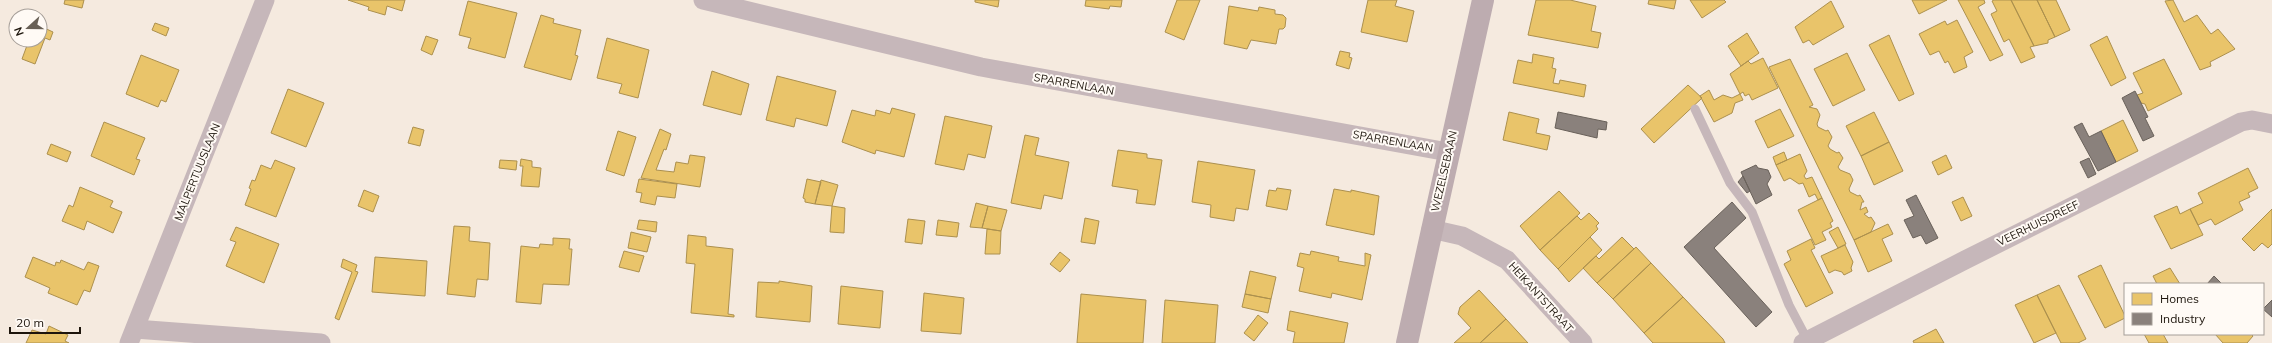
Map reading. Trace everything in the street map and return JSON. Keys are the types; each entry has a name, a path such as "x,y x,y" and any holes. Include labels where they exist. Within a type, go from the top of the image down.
{"street":[{"name":"MALPERTUUSLAAN","path":"132,336 266,0"},
{"name":"SPARRENLAAN","path":"703,0 981,67 1448,152"},
{"name":"WEZELSEBAAN","path":"1406,343 1483,0"},
{"name":"VEERHUISDREEF","path":"1806,342 1965,260 2241,122 2252,120 2272,124"},
{"name":"HEIKANTSTRAAT","path":"1431,229 1462,236 1507,260 1583,343"},
{"path":"132,336 321,343"}],"lane":[{"name":"VEERHUISDREEF","path":"1695,109 1730,183 1752,212 1789,305 1806,342"}],"building: Homes":[{"path":"65,0 84,0 82,8 64,4"},
{"path":"348,0 405,0 402,11 387,6 385,15 368,10 369,7"},
{"path":"975,0 999,0 998,7 975,2"},
{"path":"1086,0 1122,0 1121,7 1110,6 1109,9 1085,6"},
{"path":"1177,0 1200,0 1184,40 1165,32"},
{"path":"1368,0 1397,0 1395,6 1414,11 1407,42 1361,32"},
{"path":"1536,0 1570,0 1596,6 1591,31 1601,33 1598,48 1528,35"},
{"path":"1649,0 1676,0 1674,9 1648,4"},
{"path":"1690,0 1724,0 1726,2 1702,18"},
{"path":"1912,0 1947,0 1919,14"},
{"path":"1958,0 1984,0 1985,3 1978,7 2003,55 1990,61"},
{"path":"2011,0 2034,46 2030,47 2035,57 2021,63 2009,39 2004,42 1991,14 1997,11 1992,1"},
{"path":"2011,0 2037,0 2055,37 2048,40 2048,43 2034,46"},
{"path":"2037,0 2056,0 2070,30 2055,37"},
{"path":"2173,0 2184,22 2197,15 2211,34 2218,29 2235,49 2210,62 2211,66 2200,70 2165,1"},
{"path":"468,1 517,13 505,58 468,48 471,38 459,35"},
{"path":"1831,1 1844,27 1813,45 1809,40 1803,43 1795,27"},
{"path":"1229,6 1258,11 1259,7 1275,10 1275,14 1283,15 1286,18 1285,27 1283,29 1279,29 1276,44 1251,40 1247,49 1224,44"},
{"path":"541,15 554,19 553,23 581,30 575,55 578,56 571,80 524,67"},
{"path":"1957,20 1973,52 1964,57 1967,67 1954,73 1948,61 1945,63 1939,51 1930,55 1919,34 1945,21 1947,25"},
{"path":"155,23 169,28 166,36 152,30"},
{"path":"48,30 53,32 50,40 48,39"},
{"path":"1747,33 1759,53 1741,66 1728,46"},
{"path":"1889,35 1914,94 1899,101 1869,45"},
{"path":"426,36 438,40 432,55 421,50"},
{"path":"2107,36 2126,78 2111,86 2090,45"},
{"path":"607,38 649,50 638,98 619,93 622,84 597,78"},
{"path":"26,48 41,48 35,64 22,59"},
{"path":"1340,51 1350,53 1349,57 1352,58 1349,69 1336,65"},
{"path":"1847,53 1865,90 1833,106 1814,69"},
{"path":"1533,54 1554,58 1552,68 1556,69 1553,83 1559,84 1560,80 1586,85 1584,97 1513,83 1518,60 1532,63"},
{"path":"141,55 179,70 166,102 161,100 158,107 126,94"},
{"path":"1763,58 1778,88 1752,100 1749,94 1745,96 1743,92 1740,94 1730,74 1748,61 1751,64"},
{"path":"1790,59 1813,105 1809,107 1817,109 1820,115 1817,124 1818,127 1826,131 1828,130 1832,137 1828,146 1837,153 1839,152 1843,158 1838,167 1840,170 1850,174 1853,180 1849,189 1850,192 1858,196 1860,195 1864,202 1862,202 1860,210 1866,207 1868,212 1864,214 1869,218 1871,217 1875,223 1871,232 1854,240 1769,67"},
{"path":"2164,59 2182,94 2148,111 2145,104 2141,103 2137,95 2143,93 2133,73"},
{"path":"712,71 749,84 741,115 703,105"},
{"path":"777,76 836,91 827,126 796,118 794,127 766,120"},
{"path":"1688,85 1702,98 1654,143 1641,129"},
{"path":"288,89 324,103 306,147 271,133"},
{"path":"1709,90 1714,100 1723,95 1732,98 1740,94 1743,100 1735,103 1732,113 1714,122 1700,96"},
{"path":"892,108 915,114 904,157 876,150 875,154 842,142 852,110 875,116 876,110 890,114"},
{"path":"1780,109 1794,136 1768,148 1755,121"},
{"path":"1509,112 1539,119 1536,133 1550,136 1547,150 1503,140"},
{"path":"1874,112 1889,142 1861,156 1846,126"},
{"path":"945,116 992,126 985,158 968,154 964,170 935,164"},
{"path":"2123,120 2138,151 2116,162 2101,131"},
{"path":"104,122 145,138 136,159 140,160 134,175 91,156"},
{"path":"413,127 424,130 420,146 408,143"},
{"path":"660,129 671,134 666,150 664,149 656,170 674,172 676,162 688,164 690,155 705,157 700,187 641,178"},
{"path":"618,131 636,137 624,176 606,170"},
{"path":"1025,135 1039,138 1035,155 1069,162 1062,199 1044,195 1041,209 1011,203"},
{"path":"1889,142 1903,171 1874,185 1861,156"},
{"path":"51,144 71,152 67,162 47,154"},
{"path":"1118,150 1147,154 1147,158 1162,160 1155,205 1136,203 1138,190 1112,186"},
{"path":"1784,152 1787,160 1776,165 1773,157"},
{"path":"1800,154 1807,171 1804,176 1806,179 1812,177 1822,198 1818,200 1815,194 1809,197 1803,183 1799,184 1790,178 1784,181 1776,165"},
{"path":"1946,155 1952,168 1938,175 1932,162"},
{"path":"521,159 532,161 532,167 541,168 539,187 521,186 523,166 520,166"},
{"path":"275,160 295,168 276,217 245,205 251,189 249,188 252,180 255,181 261,165 271,169"},
{"path":"500,160 517,161 516,170 499,168"},
{"path":"1198,161 1255,170 1248,210 1236,208 1234,221 1210,217 1211,205 1192,202"},
{"path":"2248,168 2258,188 2248,193 2250,197 2239,202 2243,210 2215,225 2211,219 2198,225 2190,209 2203,203 2198,193"},
{"path":"639,179 677,184 675,198 657,196 655,205 640,202 642,193 636,192"},
{"path":"807,179 821,182 815,204 805,202 805,199 803,198"},
{"path":"821,180 838,185 832,206 815,204"},
{"path":"80,187 113,201 110,207 122,212 113,233 87,221 84,230 62,221 69,205 73,207"},
{"path":"1277,188 1291,190 1287,210 1266,206 1269,190 1276,191"},
{"path":"1334,189 1351,192 1351,190 1379,196 1374,235 1326,225"},
{"path":"364,190 379,196 373,212 358,206"},
{"path":"1559,191 1580,213 1540,250 1520,226"},
{"path":"1963,197 1972,216 1961,221 1952,202"},
{"path":"1822,198 1833,221 1830,223 1832,227 1822,232 1826,240 1815,245 1798,210"},
{"path":"976,203 988,206 982,228 970,227"},
{"path":"832,206 845,208 844,233 830,232"},
{"path":"988,206 1007,210 1001,231 982,228"},
{"path":"2177,206 2180,214 2190,209 2203,235 2171,249 2154,216"},
{"path":"2272,209 2272,244 2268,248 2262,243 2254,251 2242,239"},
{"path":"1589,213 1599,223 1596,226 1598,229 1558,269 1540,250 1577,216 1581,220"},
{"path":"1085,218 1099,221 1095,244 1081,242"},
{"path":"908,219 925,221 922,244 905,242"},
{"path":"639,220 657,222 656,232 637,229"},
{"path":"938,220 959,223 957,237 936,235"},
{"path":"1888,224 1893,234 1882,239 1892,261 1868,272 1854,240"},
{"path":"454,226 470,227 469,241 490,243 488,280 477,279 475,297 447,294"},
{"path":"236,227 279,244 264,283 226,266 236,242 230,240"},
{"path":"1838,227 1846,244 1838,248 1829,232"},
{"path":"987,229 1001,231 1000,254 985,254"},
{"path":"631,232 651,237 647,252 628,248"},
{"path":"688,235 706,237 706,246 733,249 728,314 734,315 734,317 691,313 695,264 686,263"},
{"path":"1590,237 1602,250 1569,282 1558,269"},
{"path":"1622,237 1634,249 1597,283 1583,268 1596,256 1599,259"},
{"path":"553,238 570,239 569,249 572,249 569,285 543,284 541,304 516,302 521,246 539,248 540,244 553,245"},
{"path":"1811,239 1815,248 1811,250 1833,293 1806,307 1784,264 1791,260 1787,251"},
{"path":"1845,245 1853,262 1851,268 1852,271 1844,275 1842,272 1835,270 1829,273 1821,256"},
{"path":"1636,247 1651,263 1613,299 1597,283"},
{"path":"624,251 644,256 639,272 619,267"},
{"path":"1311,251 1339,257 1338,261 1365,266 1365,253 1371,255 1362,300 1332,293 1331,298 1299,291 1304,268 1297,266 1300,253 1310,255"},
{"path":"1060,252 1070,260 1060,272 1050,264"},
{"path":"33,257 55,266 56,262 60,263 61,260 84,270 88,262 99,266 90,292 84,290 77,305 48,293 50,288 25,277"},
{"path":"375,257 427,261 425,296 372,292"},
{"path":"343,259 357,265 355,271 358,272 339,320 335,318 352,272 341,267"},
{"path":"1651,263 1683,297 1644,333 1613,299"},
{"path":"2101,265 2124,314 2124,318 2105,328 2078,276"},
{"path":"2170,268 2179,283 2156,283 2153,276"},
{"path":"1250,271 1276,277 1271,299 1245,294"},
{"path":"779,281 812,286 810,322 756,317 758,282 779,283"},
{"path":"2059,285 2086,339 2078,343 2061,343 2037,295"},
{"path":"841,286 883,291 880,328 838,324"},
{"path":"1479,290 1506,319 1480,343 1454,343 1471,328 1458,314 1460,307"},
{"path":"924,293 964,298 961,334 921,331"},
{"path":"1081,294 1146,300 1143,343 1077,343"},
{"path":"1245,294 1271,299 1268,313 1242,307"},
{"path":"2037,295 2056,333 2034,343 2015,305"},
{"path":"1683,297 1723,339 1725,343 1653,343 1644,333"},
{"path":"1165,300 1218,305 1215,343 1162,343"},
{"path":"1290,311 1348,323 1344,343 1293,343 1295,332 1287,330"},
{"path":"1258,315 1268,323 1254,341 1244,333"},
{"path":"1506,319 1528,343 1480,343"},
{"path":"49,326 68,335 65,341 69,343 26,343 32,330 46,334"},
{"path":"1936,329 1944,343 1914,343 1913,341"},
{"path":"2145,335 2164,335 2168,343 2149,343"},
{"path":"2216,335 2253,336 2247,343 2223,343"}],"building: Industry":[{"path":"2135,91 2148,117 2145,118 2154,136 2143,141 2122,98"},
{"path":"1558,112 1607,122 1606,130 1598,129 1597,138 1555,128"},
{"path":"2082,123 2089,137 2101,131 2116,162 2098,171 2074,127"},
{"path":"2089,158 2096,174 2088,178 2080,162"},
{"path":"1756,165 1758,168 1768,170 1771,177 1767,184 1772,195 1756,204 1741,172"},
{"path":"1743,176 1750,191 1747,193 1738,182"},
{"path":"1916,195 1938,238 1926,244 1921,235 1913,238 1904,220 1914,216 1906,200"},
{"path":"1732,202 1746,218 1714,248 1772,312 1756,327 1684,247"},
{"path":"2214,276 2221,283 2208,283"},
{"path":"2272,300 2272,317 2264,310"}]}
